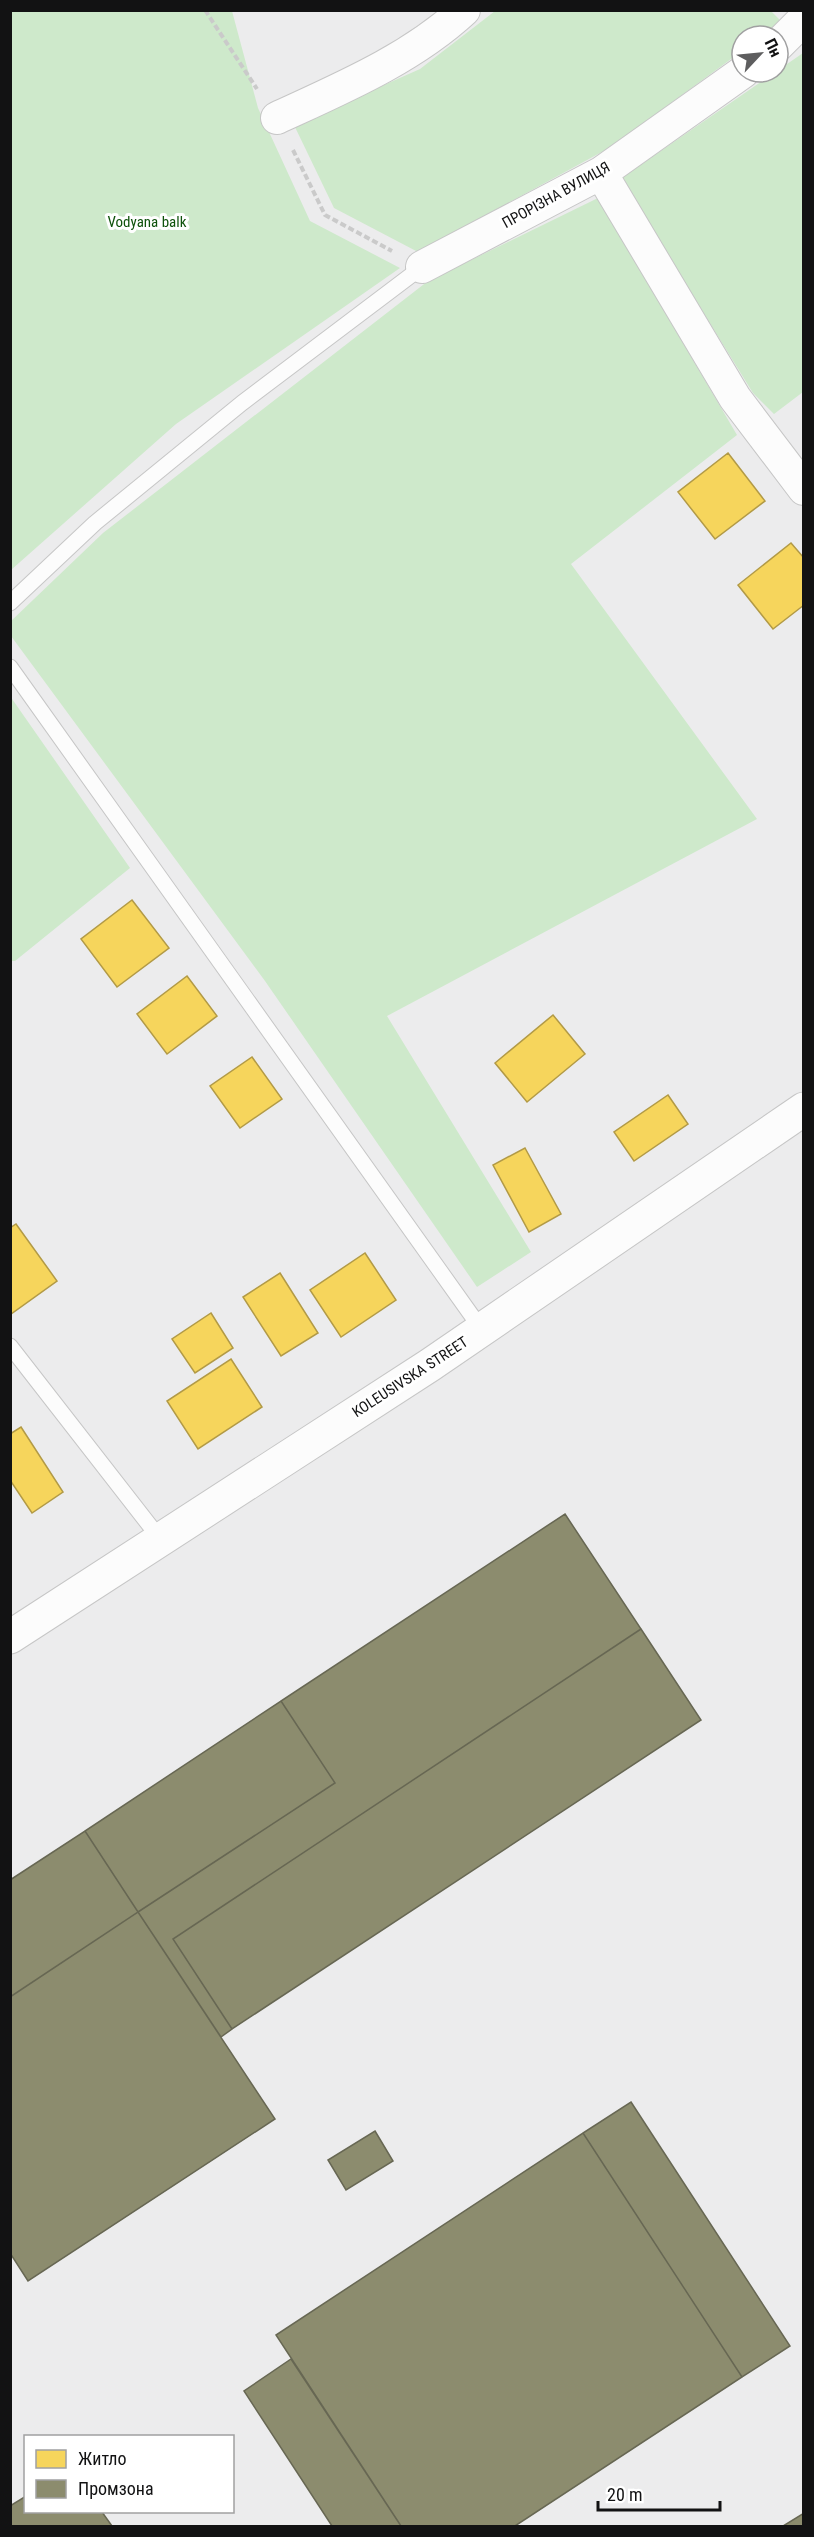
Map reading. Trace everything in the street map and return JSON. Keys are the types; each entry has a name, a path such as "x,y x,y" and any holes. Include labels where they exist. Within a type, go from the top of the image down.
{"street":[{"path":"277,118 362,78 442,31 464,10"},
{"path":"790,28 799,16"},
{"name":"ПРОРІЗНА ВУЛИЦЯ","path":"422,267 601,173 730,81"},
{"path":"601,173 735,398 804,489"},
{"name":"KOLEUSIVSKA STREET","path":"10,1637 482,1330 804,1109"}],"lane":[{"path":"10,603 95,523 242,403 422,267"},
{"path":"10,667 482,1330"},
{"path":"10,1346 160,1540"}],"path":[{"path":"205,10 277,118 325,215 422,267"}],"green space":[{"path":"770,10 782,22 779,24 730,24 730,60 611,147 418,252 334,208 294,125 420,69 495,11"},
{"name":"Vodyana balk","path":"11,11 232,11 258,108 310,221 400,268 176,424 11,570"},
{"path":"803,53 803,392 774,414 753,393 643,215 623,177 758,84 790,84 790,62"},
{"path":"598,198 737,435 571,564 757,819 387,1016 531,1252 477,1287 265,981 11,636 10,622 103,533 428,281"},
{"path":"10,696 130,868 15,961 10,961"}],"building: Житло":[{"path":"728,453 765,501 715,539 678,492"},
{"path":"791,543 804,558 804,605 773,629 738,585"},
{"path":"132,900 169,948 117,987 81,939"},
{"path":"187,976 217,1016 167,1054 137,1014"},
{"path":"553,1015 585,1054 527,1102 495,1063"},
{"path":"252,1057 282,1099 240,1128 210,1086"},
{"path":"668,1095 688,1124 634,1161 614,1132"},
{"path":"525,1148 561,1214 529,1232 493,1165"},
{"path":"16,1224 57,1281 11,1314 10,1228"},
{"path":"365,1253 396,1300 341,1337 310,1290"},
{"path":"280,1273 318,1333 281,1356 243,1297"},
{"path":"211,1313 233,1348 195,1373 172,1339"},
{"path":"231,1359 262,1407 198,1449 167,1401"},
{"path":"21,1427 63,1492 32,1513 10,1480 10,1434"}],"building: Промзона":[{"path":"565,1514 641,1629 173,1939 232,2029 221,2037 138,1912 335,1783 281,1701"},
{"path":"641,1629 701,1720 232,2029 173,1939"},
{"path":"281,1701 335,1783 138,1912 85,1831"},
{"path":"85,1831 138,1912 10,1997 10,1880"},
{"path":"138,1912 275,2119 28,2281 10,2253 10,1997"},
{"path":"631,2102 790,2346 742,2377 583,2133"},
{"path":"375,2131 393,2161 346,2190 328,2160"},
{"path":"583,2133 742,2377 515,2526 401,2526 276,2335"},
{"path":"291,2359 401,2526 332,2526 244,2391"},
{"path":"24,2497 24,2513 103,2513 112,2526 10,2526 10,2506"},
{"path":"804,2513 804,2526 783,2526"}]}
